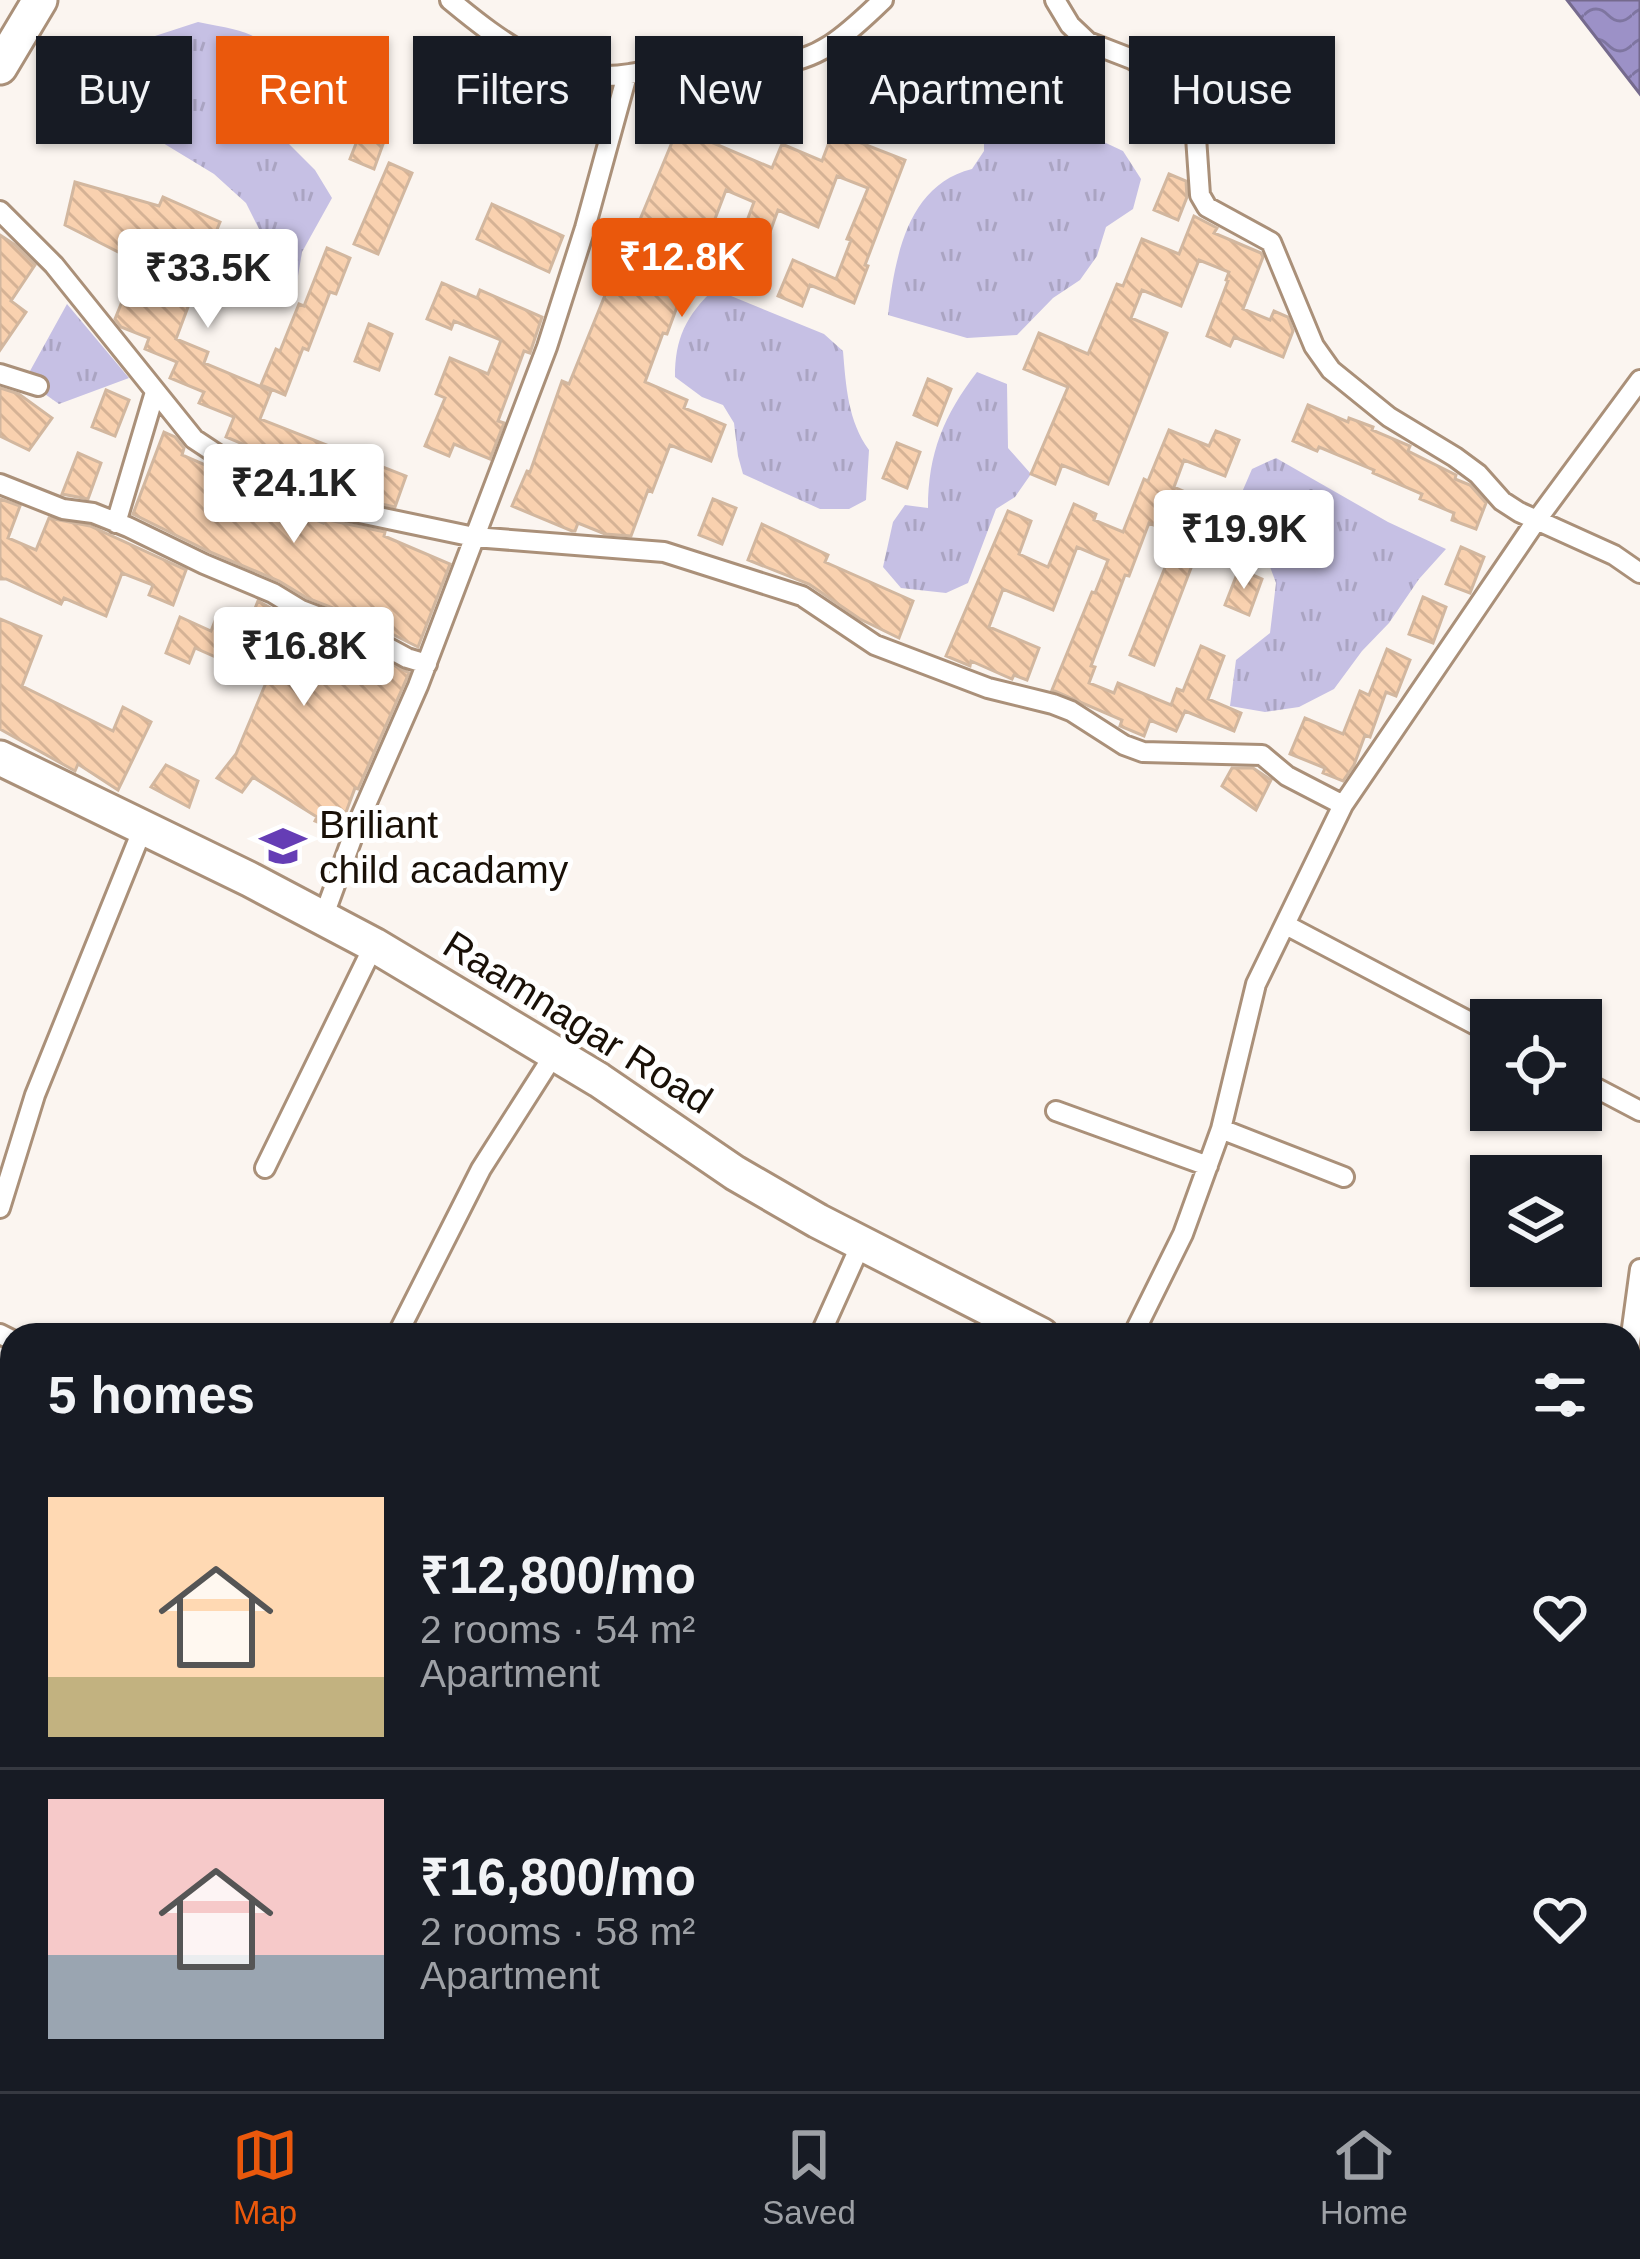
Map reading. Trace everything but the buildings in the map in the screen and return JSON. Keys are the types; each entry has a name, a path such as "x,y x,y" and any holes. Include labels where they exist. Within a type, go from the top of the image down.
{"highway":[{"path":"0,67 40,0"},
{"name":"Raamnagar Road","path":"0,758 374,945 556,1053 735,1173 1017,1323"}],"street":[{"path":"450,0 524,54 563,72 584,75 627,75 687,61 779,63 809,58 826,50 883,0"},
{"path":"1055,0 1070,25 1088,42 1132,58 1144,68 1160,111 1196,137 1200,195 1207,207 1271,242 1314,346 1331,370 1389,417 1478,474 1502,501 1640,573"},
{"path":"323,918 357,825 427,664 547,346 627,75"},
{"path":"0,211 54,265 194,439 268,488 326,506 473,537 664,552 802,596 875,645 988,688 1053,704 1124,745 1143,752 1262,755 1287,776 1343,805"},
{"path":"0,374 38,386"},
{"path":"1138,1323 1183,1234 1221,1129 1256,984 1343,805 1536,521 1640,380"},
{"path":"116,523 155,392"},
{"path":"0,484 63,509 93,513 427,664"},
{"path":"0,1208 35,1096 143,828"},
{"path":"1286,925 1470,1022"},
{"path":"266,1168 374,945"},
{"path":"403,1323 481,1169 556,1053"},
{"path":"1602,1091 1640,1111"},
{"path":"1056,1112 1208,1166"},
{"path":"1221,1129 1344,1178"},
{"path":"825,1323 861,1244"},
{"path":"1633,1323 1640,1269"}],"green space":[{"path":"198,22 252,36 216,36 216,144 289,144 315,170 332,198 302,252 296,288 261,301 264,239 246,203 214,174 165,144 192,144 192,36 155,36"},
{"path":"1105,143 1123,151 1141,179 1133,209 1106,227 1097,256 1080,280 1053,298 1017,335 967,338 888,315 901,248 919,207 950,178 972,169 984,144"},
{"path":"714,289 824,334 843,351 852,415 869,450 866,500 849,509 820,509 743,474 734,423 723,405 702,397 675,377 684,329"},
{"path":"67,304 129,378 59,404 25,380"},
{"path":"977,372 1007,384 1008,448 1031,474 1015,497 996,509 968,583 946,593 901,588 883,567 893,522 905,505 928,508 940,436"},
{"path":"1276,458 1446,549 1334,689 1299,707 1265,712 1230,706 1236,660 1270,633 1276,583 1236,506 1252,469"}],"water":[{"path":"1567,0 1640,0 1640,94"}],"place":[{"name":"Briliant child acadamy","path":"283,846"}]}
